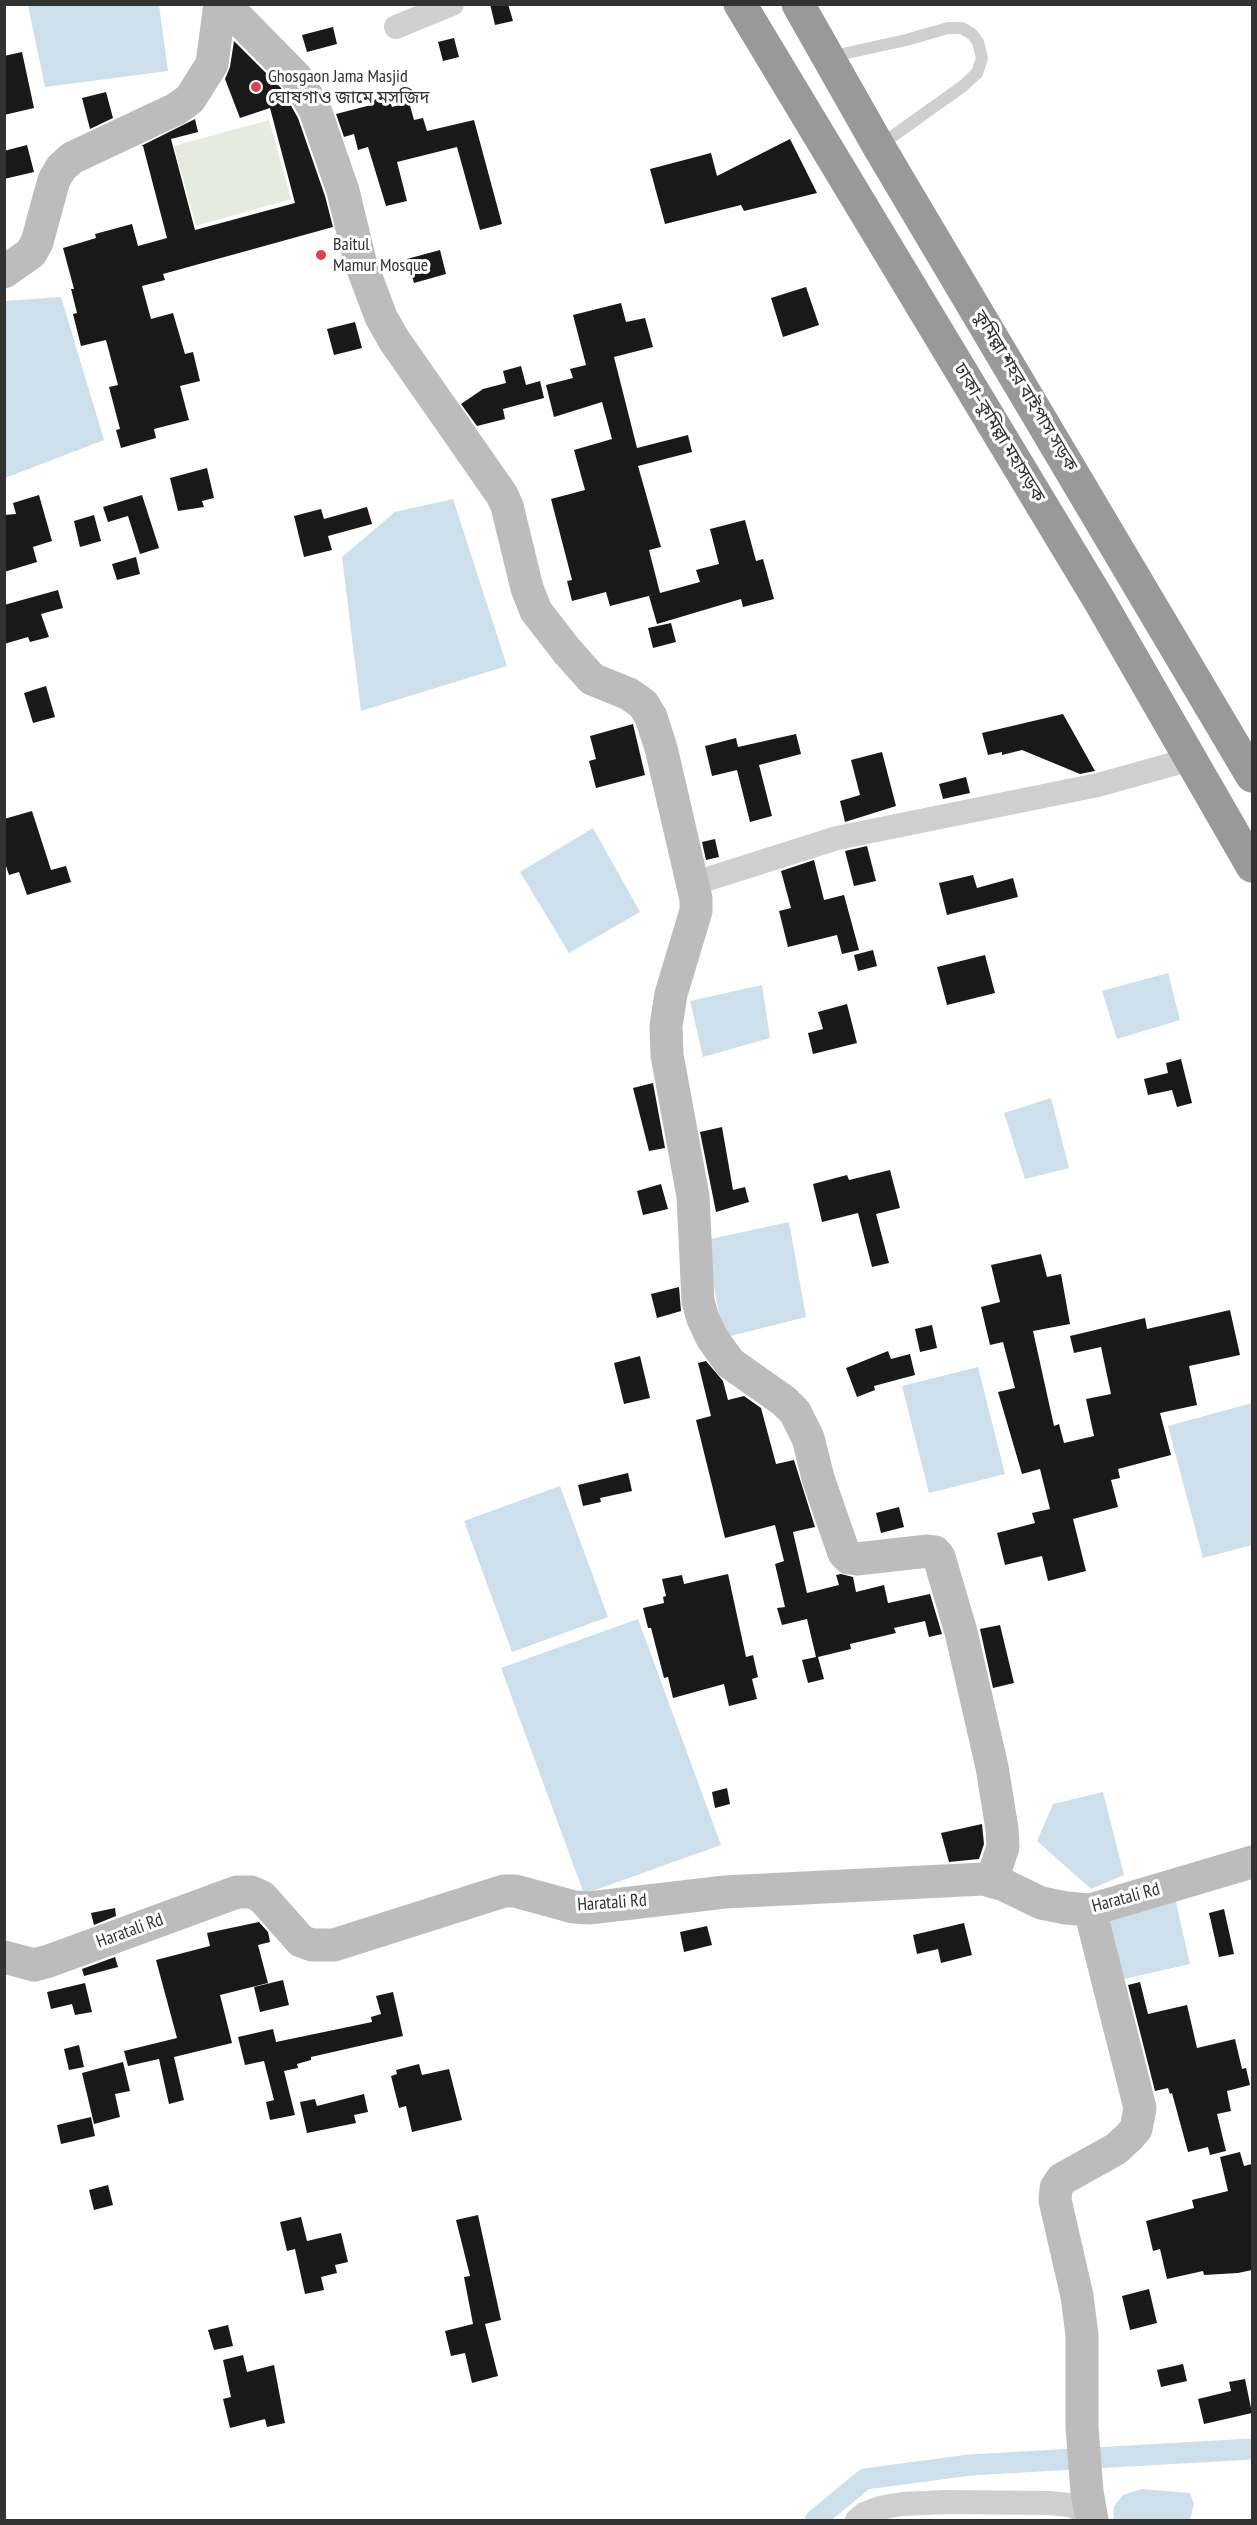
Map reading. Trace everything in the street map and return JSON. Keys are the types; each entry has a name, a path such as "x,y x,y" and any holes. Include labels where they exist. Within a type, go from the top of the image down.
{"highway":[{"name":"ঢাকা–কুমিল্লা মহাসড়ক","path":"740,4 1100,600 1252,866"},
{"name":"কুমিল্লা শহর বাইপাস সড়ক","path":"798,4 879,147 1252,776"},
{"path":"950,353 984,322"}],"street":[{"path":"4,272 30,253 37,242 54,180 61,168 72,158 176,109 190,99 212,64 222,4"},
{"path":"222,4 296,77 315,110 343,191 360,261 381,317 394,340 502,495 507,506 527,588 536,611 592,679 628,694 644,704 651,717 661,748 696,911 671,994 666,1026 667,1055 693,1196 698,1301 703,1320 712,1338 730,1363 784,1401 795,1412 808,1438 818,1478 844,1553 849,1558 857,1559 928,1551 935,1552 939,1557 962,1632 992,1767 1003,1847 992,1880"},
{"path":"396,27 452,4"},
{"path":"692,884 837,838 1098,784 1191,759"},
{"name":"Haratali Rd","path":"4,1957 34,1965 49,1961 237,1892 251,1892 262,1897 301,1941 312,1945 334,1945 504,1891 514,1891 574,1907 589,1908 725,1892 975,1878 992,1880 1041,1903 1090,1910 1252,1862"},
{"path":"856,2520 880,2508 902,2504 1049,2503 1090,2508 1082,2427 1080,2316 1055,2200 1056,2188 1062,2179 1116,2149 1129,2138 1136,2129 1140,2108 1090,1910"}],"lane":[{"path":"828,57 948,28 963,28 978,42 982,58 977,73 879,147"}],"shaded area":[{"path":"269,120 291,199 196,226 174,146"}],"water":[{"path":"28,5 159,5 168,71 45,87"},
{"path":"61,297 104,440 5,478 5,301"},
{"path":"453,499 507,666 361,711 342,557 395,512"},
{"path":"593,828 640,912 569,953 520,872"},
{"path":"1168,973 1180,1020 1117,1039 1102,991"},
{"path":"762,985 770,1038 703,1057 690,1001"},
{"path":"1051,1098 1069,1168 1025,1179 1004,1113"},
{"path":"789,1222 806,1317 723,1338 706,1240"},
{"path":"978,1367 1005,1474 929,1493 902,1386"},
{"path":"1252,1403 1252,1545 1203,1558 1168,1426"},
{"path":"560,1486 608,1617 512,1652 464,1521"},
{"path":"638,1619 721,1845 584,1894 501,1668"},
{"path":"1103,1792 1124,1875 1091,1889 1037,1841 1053,1804"},
{"path":"1175,1898 1190,1964 1115,1981 1099,1915"},
{"path":"1141,2489 1190,2493 1194,2504 1190,2520 1113,2520 1114,2506 1123,2495"}],"building":[{"path":"490,4 508,4 513,21 495,25"},
{"path":"333,27 337,44 307,52 302,35"},
{"path":"454,38 459,57 443,61 438,42"},
{"path":"234,41 281,88 298,118 325,196 333,227 163,274 165,280 142,286 151,319 173,313 185,354 193,352 200,381 180,386 189,420 154,429 156,438 121,448 116,430 120,429 109,387 118,385 106,340 81,346 73,314 77,313 71,289 74,289 63,248 96,238 95,234 132,224 138,246 167,238 143,146 141,146 195,119 198,132 171,139 195,230 295,203 270,108 240,118 225,79 230,67"},
{"path":"22,52 34,108 4,115 4,56"},
{"path":"106,92 113,118 90,129 82,98"},
{"path":"388,96 392,107 409,102 414,120 423,118 427,131 474,120 502,224 480,230 457,147 397,162 407,201 386,206 368,147 358,150 354,134 344,137 336,114 371,105 370,101"},
{"path":"790,139 817,193 744,211 741,205 665,224 650,169 711,153 717,176"},
{"path":"27,145 34,172 4,179 4,151"},
{"path":"440,250 446,274 414,283 407,259"},
{"path":"806,287 819,325 783,337 771,298"},
{"path":"621,303 626,322 645,318 653,347 614,357 637,448 688,435 692,452 638,466 661,547 649,550 660,593 610,606 606,592 572,601 567,581 572,580 551,499 585,490 574,450 612,439 602,402 554,417 546,385 573,378 570,369 586,365 573,315"},
{"path":"355,322 362,348 334,355 327,329"},
{"path":"521,366 526,385 540,381 544,398 503,409 505,419 477,426 461,404 483,389 506,383 503,371"},
{"path":"207,468 214,498 202,501 204,507 178,511 170,478"},
{"path":"39,495 52,541 33,547 37,562 4,572 4,515 16,514 13,503"},
{"path":"142,495 159,548 140,554 128,516 108,522 103,507"},
{"path":"367,507 372,524 328,536 332,550 304,557 294,516 321,509 324,519"},
{"path":"94,515 101,541 80,547 74,521"},
{"path":"745,520 756,561 763,559 774,599 743,607 741,599 657,624 649,596 700,582 696,570 719,564 710,529"},
{"path":"136,557 140,574 117,580 112,564"},
{"path":"58,590 63,608 41,614 49,637 30,642 28,637 4,644 4,605"},
{"path":"671,623 676,642 653,648 648,628"},
{"path":"46,686 55,717 33,723 24,693"},
{"path":"1063,714 1095,771 1080,774 1022,750 1002,755 1002,752 988,755 982,733"},
{"path":"633,724 645,775 596,788 589,761 596,759 590,736"},
{"path":"796,734 801,754 759,765 772,816 750,822 737,770 712,776 705,746 736,738 738,747"},
{"path":"882,752 896,806 845,822 840,801 860,795 851,760"},
{"path":"966,777 970,793 943,799 939,784"},
{"path":"32,811 51,870 66,866 71,882 27,895 19,872 9,875 4,860 4,819"},
{"path":"715,839 719,857 706,860 702,842"},
{"path":"867,846 876,881 854,886 845,851"},
{"path":"814,860 824,900 844,895 859,950 842,954 837,935 788,947 779,911 791,908 781,871"},
{"path":"973,875 977,888 1013,878 1018,897 947,915 939,883"},
{"path":"873,950 877,966 858,971 854,955"},
{"path":"985,955 995,993 947,1005 937,967"},
{"path":"847,1004 857,1043 813,1054 808,1033 823,1029 818,1012"},
{"path":"1181,1059 1192,1103 1177,1107 1172,1090 1148,1095 1144,1079 1168,1073 1166,1063"},
{"path":"653,1083 665,1148 649,1151 633,1088"},
{"path":"722,1127 733,1190 745,1187 749,1202 716,1212 700,1132"},
{"path":"890,1170 900,1208 876,1214 889,1263 872,1267 858,1213 822,1222 813,1184 847,1175 849,1180"},
{"path":"661,1184 668,1209 643,1215 637,1191"},
{"path":"1041,1254 1047,1277 1061,1274 1070,1324 1033,1331 1054,1426 1059,1424 1064,1443 1094,1436 1086,1399 1111,1394 1101,1347 1074,1353 1070,1336 1145,1318 1147,1329 1230,1310 1240,1355 1189,1366 1197,1405 1160,1413 1171,1455 1118,1469 1120,1478 1111,1480 1118,1507 1073,1519 1086,1571 1048,1581 1042,1556 1005,1565 997,1533 1035,1523 1032,1513 1050,1509 1040,1469 1022,1474 998,1392 1015,1388 1003,1342 990,1345 981,1307 1000,1302 991,1265"},
{"path":"679,1287 681,1311 657,1318 651,1294"},
{"path":"932,1325 937,1348 920,1352 915,1329"},
{"path":"888,1351 891,1359 910,1354 915,1375 874,1386 875,1390 857,1397 846,1368"},
{"path":"640,1356 650,1398 624,1404 614,1363"},
{"path":"706,1361 723,1381 728,1400 744,1396 761,1408 776,1464 794,1460 815,1527 793,1532 807,1593 839,1585 836,1575 841,1574 853,1577 856,1592 884,1585 888,1603 930,1594 942,1634 929,1637 925,1621 894,1628 896,1633 850,1644 851,1649 818,1657 824,1679 808,1683 802,1660 816,1657 807,1619 782,1625 777,1608 785,1607 775,1564 784,1561 775,1525 725,1538 696,1420 711,1416 698,1363"},
{"path":"628,1473 632,1491 600,1498 601,1502 583,1506 578,1485"},
{"path":"899,1507 904,1527 881,1533 876,1513"},
{"path":"728,1574 746,1657 753,1655 758,1677 752,1679 757,1699 729,1706 724,1684 673,1698 668,1677 664,1678 651,1628 648,1628 643,1608 664,1603 663,1597 666,1596 662,1579 682,1575 684,1584"},
{"path":"1000,1625 1014,1683 993,1688 980,1629"},
{"path":"727,1788 730,1804 715,1808 712,1792"},
{"path":"982,1824 984,1844 979,1859 949,1862 941,1833"},
{"path":"115,1908 116,1916 94,1925 91,1913"},
{"path":"1224,1909 1234,1954 1219,1957 1209,1913"},
{"path":"259,1922 268,1932 270,1942 258,1945 268,1983 220,1995 232,2043 174,2057 184,2100 169,2104 159,2059 128,2066 124,2051 177,2038 156,1960 210,1946 207,1933"},
{"path":"964,1923 972,1955 941,1963 938,1949 917,1954 913,1935"},
{"path":"707,1926 712,1945 684,1952 680,1932"},
{"path":"115,1957 118,1967 84,1976 82,1969"},
{"path":"283,1980 289,2005 260,2012 254,1987"},
{"path":"1140,1982 1148,2014 1187,2005 1197,2048 1235,2039 1242,2069 1246,2068 1250,2085 1227,2091 1231,2111 1217,2114 1226,2151 1210,2155 1208,2147 1188,2152 1172,2093 1170,2094 1168,2088 1155,2091 1128,1985"},
{"path":"85,1983 92,2012 75,2015 72,2004 51,2009 47,1992"},
{"path":"393,1992 403,2036 311,2057 311,2060 297,2064 298,2068 284,2071 295,2115 270,2120 266,2102 274,2100 264,2061 245,2065 238,2037 273,2029 276,2042 372,2022 371,2017 381,2014 376,1996"},
{"path":"79,2045 84,2067 69,2070 64,2049"},
{"path":"123,2062 130,2091 115,2094 120,2117 94,2124 82,2073"},
{"path":"419,2064 422,2075 449,2069 462,2120 412,2132 406,2106 399,2108 391,2076 397,2074 396,2070"},
{"path":"364,2094 368,2112 354,2115 356,2123 307,2133 300,2102 315,2099 317,2106"},
{"path":"91,2117 95,2136 61,2144 57,2125"},
{"path":"1240,2152 1244,2166 1252,2164 1252,2270 1204,2275 1203,2271 1167,2279 1160,2249 1153,2251 1146,2221 1194,2208 1192,2200 1228,2191 1220,2157"},
{"path":"108,2185 113,2205 94,2210 89,2190"},
{"path":"478,2215 501,2320 485,2324 498,2376 472,2383 465,2353 451,2356 445,2331 473,2324 464,2277 470,2276 456,2220"},
{"path":"301,2217 307,2241 341,2233 348,2262 335,2265 337,2273 321,2277 324,2290 305,2294 295,2249 287,2251 280,2222"},
{"path":"1149,2289 1157,2323 1130,2330 1122,2296"},
{"path":"228,2325 233,2346 214,2350 208,2330"},
{"path":"243,2355 247,2372 274,2365 285,2423 267,2427 265,2419 230,2428 223,2399 231,2397 223,2360"},
{"path":"1183,2364 1187,2381 1161,2387 1157,2370"},
{"path":"1245,2379 1252,2413 1204,2424 1198,2399 1231,2391 1229,2382"}],"waterway":[{"path":"815,2520 865,2479 970,2465 1252,2449"}],"place":[{"name":"Ghosgaon Jama Masjid ঘোষগাও জামে মসজিদ","path":"256,87"},
{"name":"Baitul Mamur Mosque","path":"321,255"}]}
